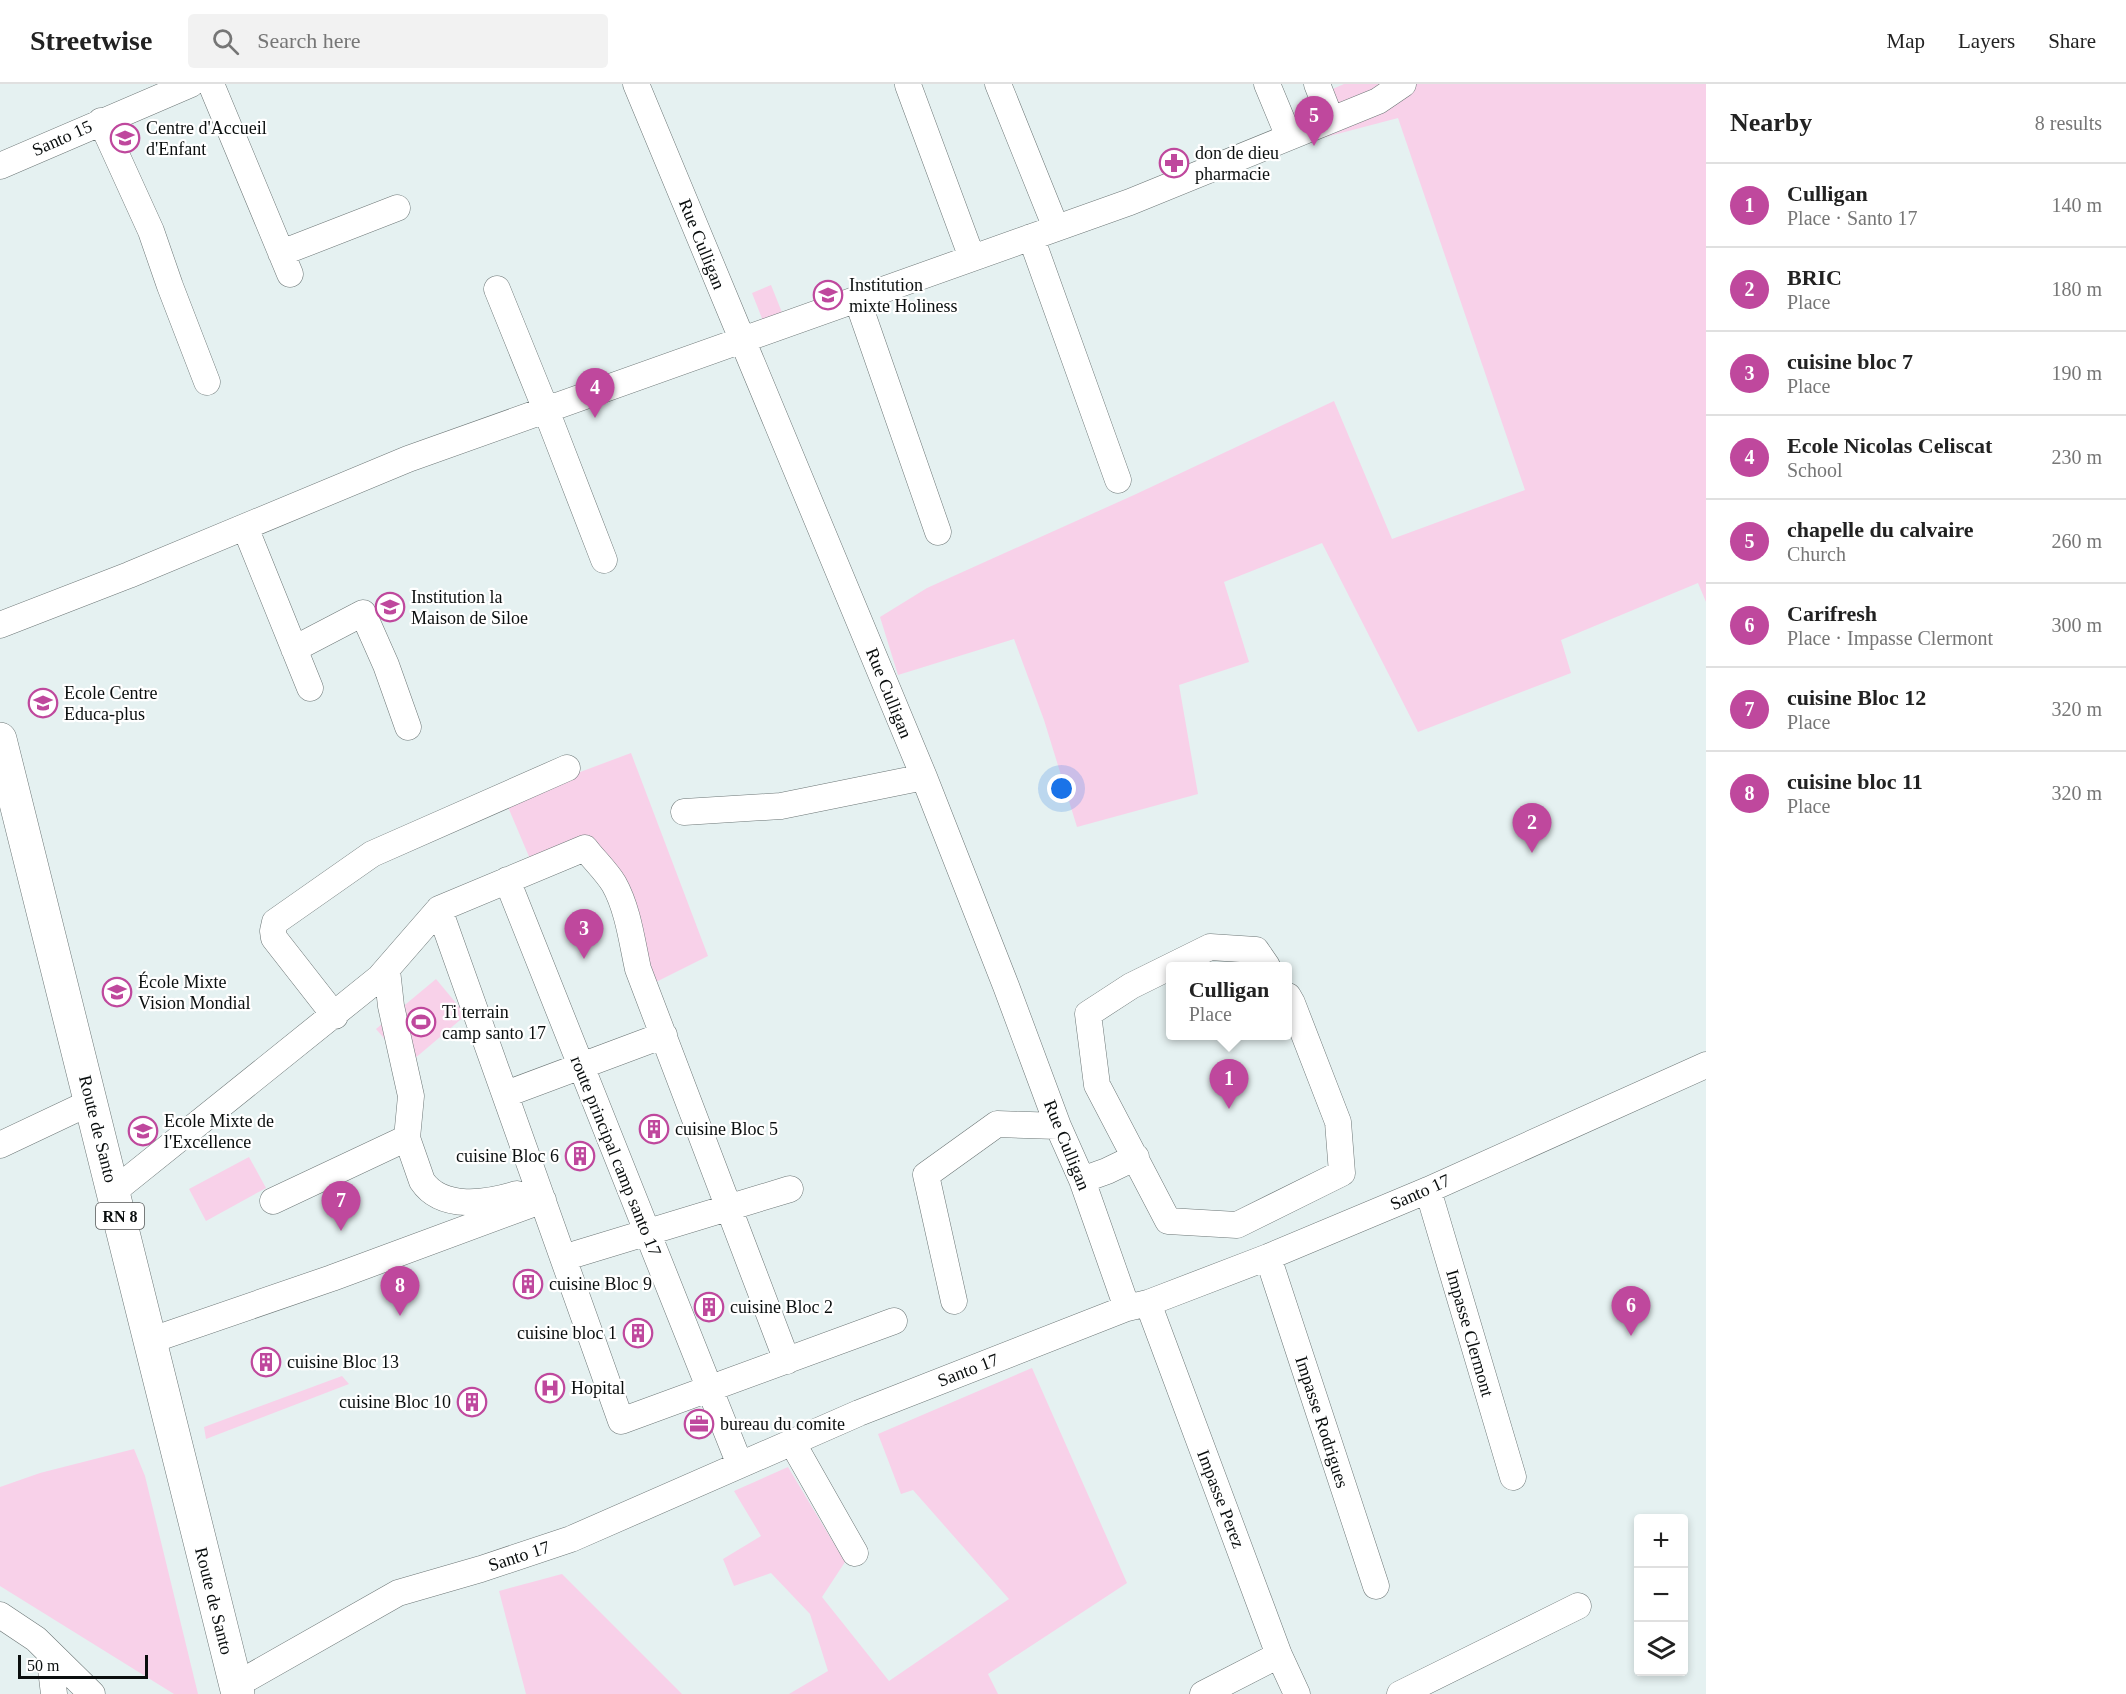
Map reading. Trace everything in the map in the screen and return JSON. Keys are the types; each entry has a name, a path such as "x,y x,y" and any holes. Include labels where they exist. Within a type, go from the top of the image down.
{"main road":[{"name":"Route de Santo","path":"0,739 237,1690"}],"street":[{"name":"Santo 15","path":"0,166 190,84"},
{"path":"211,84 286,264 397,208"},
{"name":"Rue Culligan","path":"636,84 924,777 1058,1126 1137,1305"},
{"path":"998,84 1056,228"},
{"path":"1267,84 1289,137"},
{"path":"1317,84 1331,120"},
{"path":"0,625 408,459 1130,202 1378,101 1403,84"},
{"path":"908,85 972,258"},
{"path":"101,121 151,231 207,381"},
{"path":"1031,237 1118,480"},
{"path":"497,289 604,560"},
{"path":"857,299 938,532"},
{"path":"245,527 310,688"},
{"path":"294,649 363,613 386,665 408,727"},
{"path":"335,1016 274,938 275,922 372,854 567,768"},
{"path":"684,812 781,806 924,777"},
{"path":"114,1191 335,1016 384,973 439,909 585,848 613,884 621,900 638,969 787,1360"},
{"name":"route principal camp santo 17","path":"507,880 740,1465"},
{"path":"439,909 621,1421 894,1321"},
{"path":"1180,962 1210,947 1256,950 1264,962"},
{"path":"1166,969 1131,986 1088,1014 1097,1085 1168,1221 1237,1225 1341,1173 1338,1122 1292,1003"},
{"path":"384,973 411,1096 407,1138 426,1188 438,1197 472,1203 541,1194"},
{"path":"506,1094 663,1035"},
{"name":"Santo 17","path":"237,1690 398,1593 481,1569 571,1539 869,1409 1268,1257 1428,1190 1706,1065"},
{"path":"0,1145 91,1102"},
{"path":"954,1301 926,1175 997,1124 1058,1126"},
{"path":"273,1201 407,1138"},
{"path":"1082,1179 1107,1171 1136,1157"},
{"path":"563,1258 790,1189"},
{"name":"Impasse Clermont","path":"1428,1190 1513,1477"},
{"path":"149,1341 332,1278 541,1194"},
{"name":"Impasse Rodrigues","path":"1268,1257 1376,1586"},
{"name":"Impasse Perez","path":"1137,1305 1297,1694"},
{"path":"792,1442 855,1553"},
{"path":"1400,1694 1578,1606"},
{"path":"0,1615 36,1639 92,1694"},
{"path":"49,1652 54,1694"},
{"path":"1203,1694 1280,1654"}],"shaded area":[{"path":"1344,84 1706,84 1706,602 1698,583 1561,640 1571,673 1418,732 1322,543 1224,582 1249,662 1179,685 1198,794 1077,827 1044,720 1014,639 898,675 880,617 927,588 1134,495 1334,401 1392,539 1525,490 1398,118 1322,138 1296,105"},
{"path":"771,285 783,315 763,321 752,293"},
{"path":"631,753 708,956 650,985 586,844 533,866 505,800"},
{"name":"Ti terrain camp santo 17","path":"436,979 466,1015 407,1065 376,1029"},
{"path":"249,1157 266,1188 206,1221 189,1189"},
{"path":"1032,1368 1127,1583 988,1674 998,1694 789,1694 828,1671 810,1614 771,1573 734,1586 723,1559 761,1536 734,1491 788,1467 845,1562 822,1597 889,1681 1009,1599 913,1490 901,1494 878,1434"},
{"path":"342,1376 349,1384 206,1439 204,1427"},
{"path":"134,1449 145,1476 198,1694 174,1694 0,1586 0,1487 40,1473"},
{"path":"562,1574 682,1694 526,1694 499,1591"}],"place":[{"name":"Centre d'Accueil d'Enfant","path":"125,138"},
{"name":"chapelle du calvaire","path":"1314,146"},
{"name":"don de dieu pharmacie","path":"1174,163"},
{"name":"Institution mixte Holiness","path":"828,295"},
{"name":"Ecole Nicolas Celiscat","path":"595,418"},
{"name":"Institution la Maison de Siloe","path":"390,607"},
{"name":"Ecole Centre Educa-plus","path":"43,703"},
{"name":"BRIC","path":"1532,853"},
{"name":"cuisine bloc 7","path":"584,959"},
{"name":"École Mixte Vision Mondial","path":"117,992"},
{"name":"Ti terrain camp santo 17","path":"421,1022"},
{"name":"Culligan","path":"1229,1109"},
{"name":"cuisine Bloc 5","path":"654,1129"},
{"name":"Ecole Mixte de l'Excellence","path":"143,1131"},
{"name":"cuisine Bloc 6","path":"580,1156"},
{"name":"cuisine Bloc 12","path":"341,1231"},
{"name":"cuisine Bloc 9","path":"528,1284"},
{"name":"cuisine Bloc 2","path":"709,1307"},
{"name":"cuisine bloc 11","path":"400,1316"},
{"name":"cuisine bloc 1","path":"638,1333"},
{"name":"Carifresh","path":"1631,1336"},
{"name":"cuisine Bloc 13","path":"266,1362"},
{"name":"Hopital","path":"550,1388"},
{"name":"cuisine Bloc 10","path":"472,1402"},
{"name":"bureau du comite","path":"699,1424"}]}
